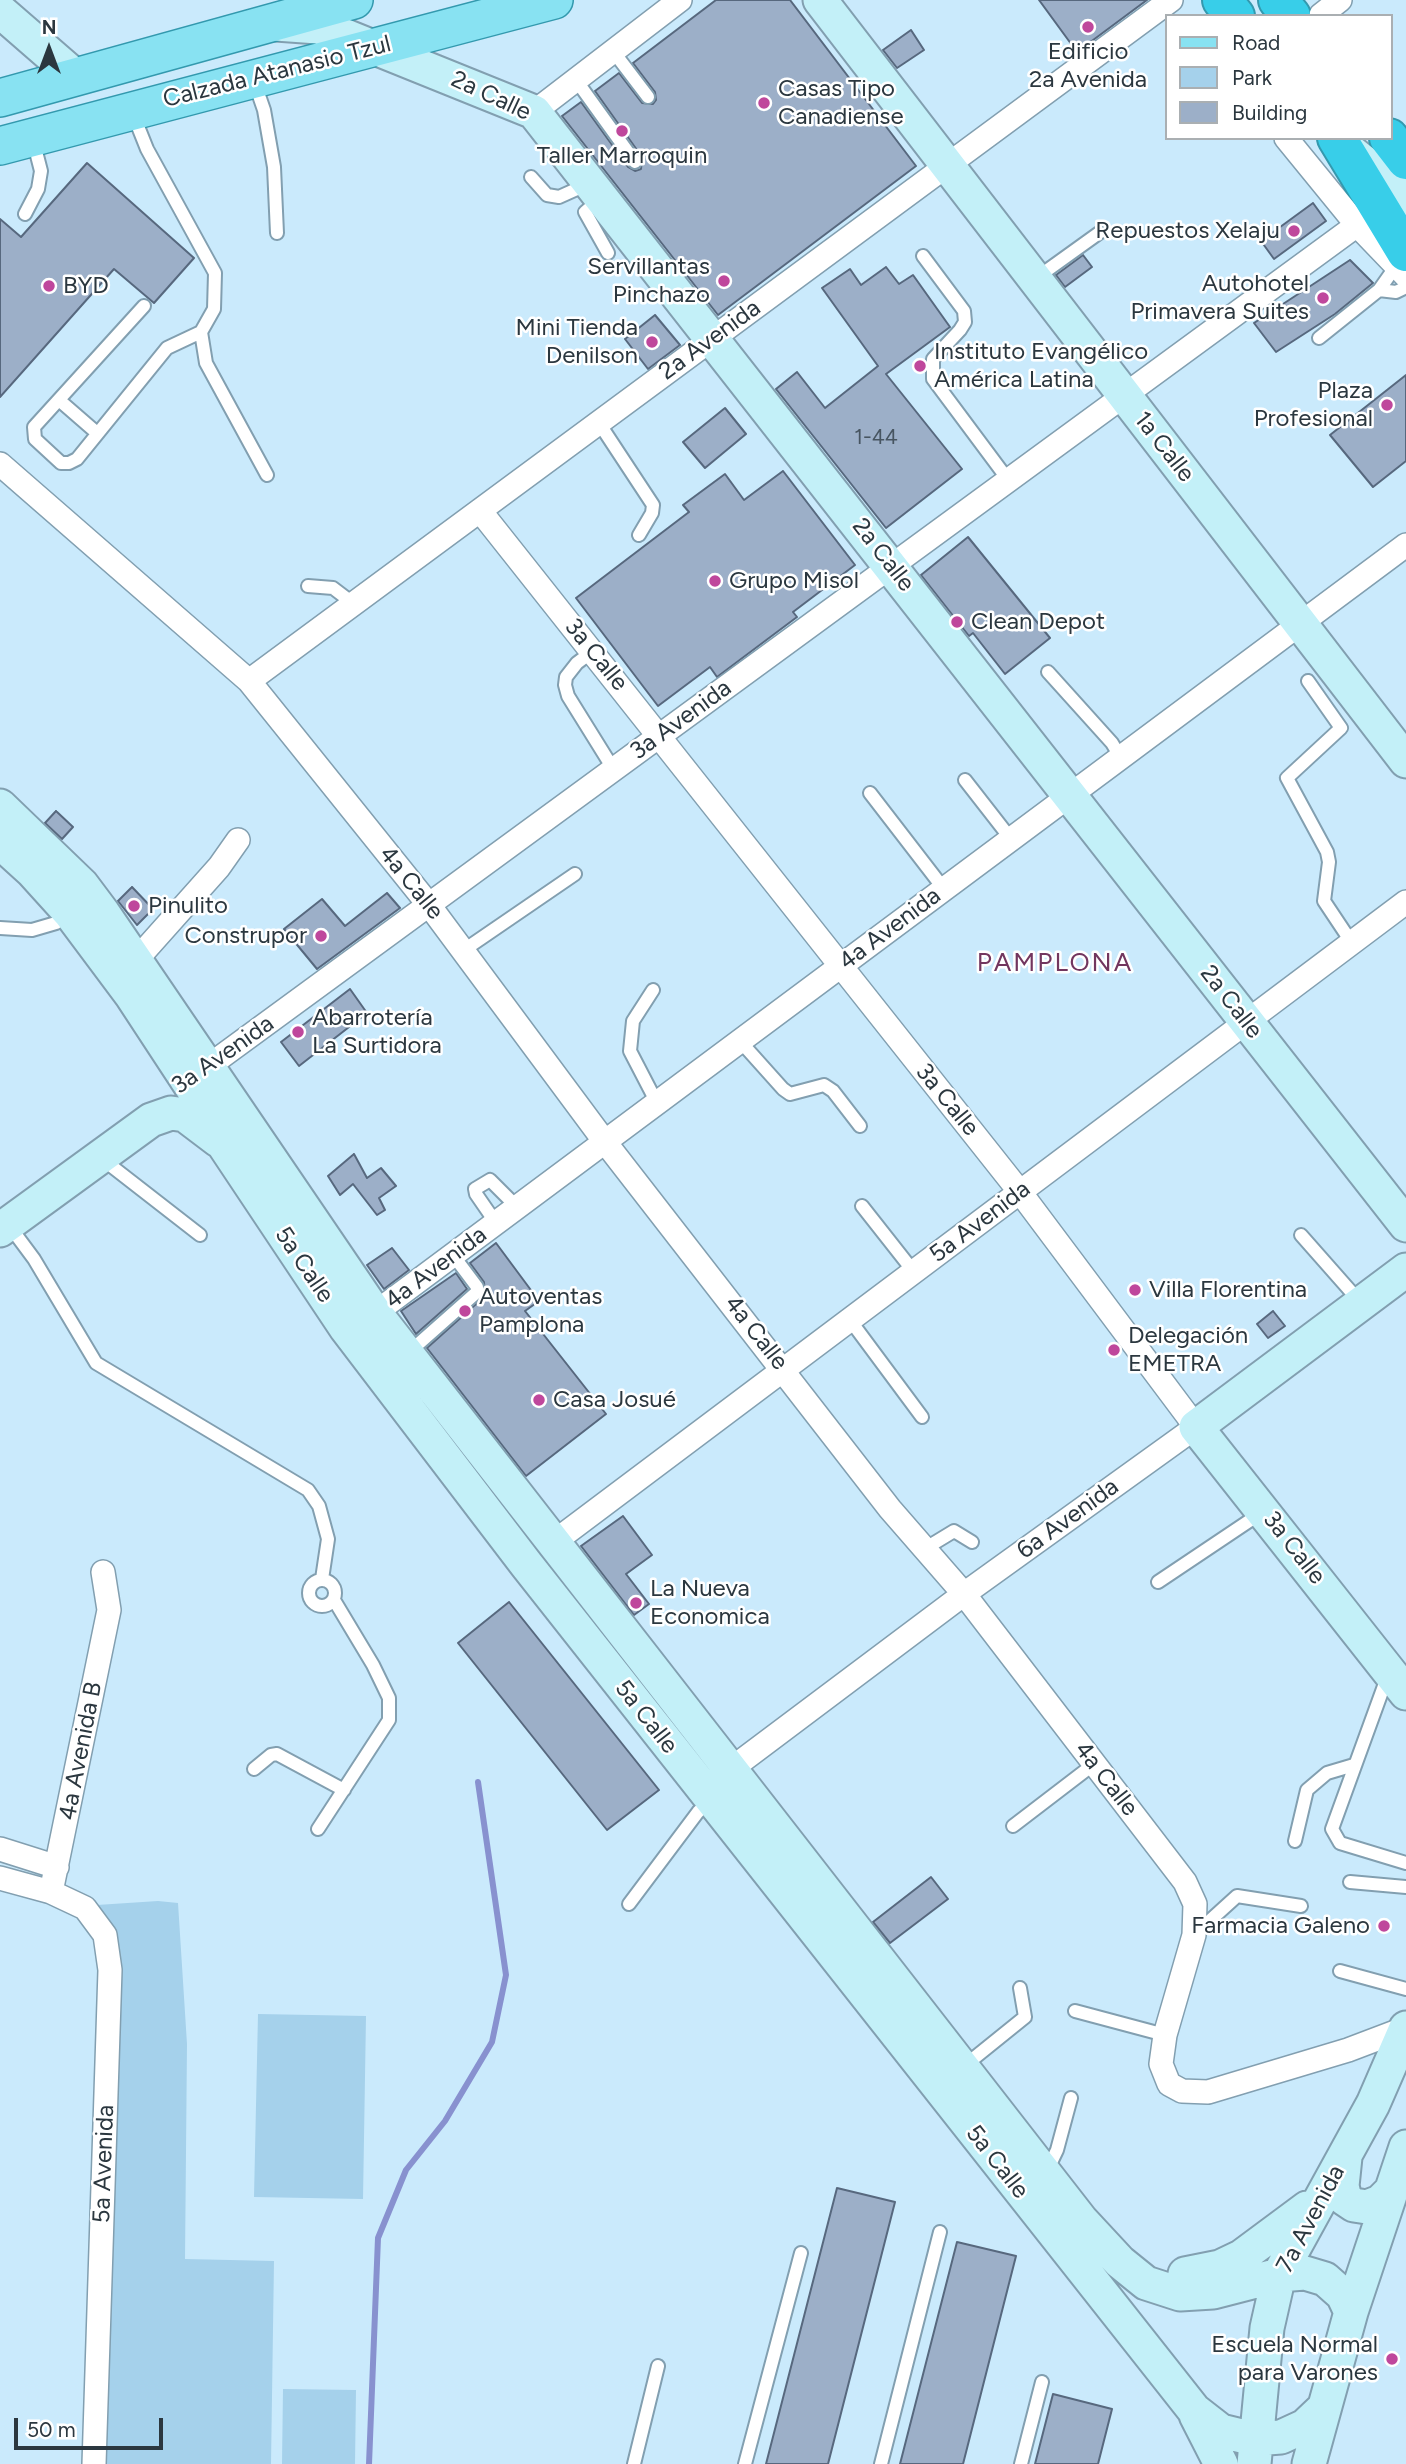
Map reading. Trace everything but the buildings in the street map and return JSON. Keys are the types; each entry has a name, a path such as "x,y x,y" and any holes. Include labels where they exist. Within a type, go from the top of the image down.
{"highway":[{"path":"1222,0 1233,14"},
{"path":"1278,0 1289,14"},
{"path":"1391,140 1406,160"},
{"path":"1339,141 1403,265"}],"main road":[{"name":"Calzada Atanasio Tzul","path":"0,98 354,0"},
{"name":"Calzada Atanasio Tzul","path":"16,141 554,0"},
{"name":"1a Calle","path":"820,0 1406,761"},
{"path":"0,11 76,77"},
{"name":"2a Calle","path":"263,25 293,23 318,27 377,47 534,112 713,337 1406,1225"},
{"path":"1339,141 1380,175 1406,204"},
{"name":"5a Calle","path":"0,806 82,886 85,918 132,996 198,1073 375,1313 1082,2220 1121,2262 1146,2283 1180,2294 1213,2292 1279,2275 1305,2273 1325,2279 1343,2295 1351,2312"},
{"name":"5a Calle","path":"0,842 85,918 137,959 198,1073 218,1131 346,1328 711,1800 1194,2410 1254,2452 1305,2426 1324,2408"},
{"name":"3a Avenida","path":"3,1221 198,1073"},
{"name":"3a Avenida","path":"3,1221 101,1158 151,1120 171,1113 185,1115 218,1131"},
{"name":"6a Avenida","path":"1196,1427 1406,1270"},
{"name":"3a Calle","path":"1196,1427 1398,1682"},
{"name":"7a Avenida","path":"1254,2452 1267,2328 1279,2275 1373,2104 1406,2028"},
{"path":"1310,2464 1351,2312 1406,2147"},
{"path":"1346,2154 1342,2186 1345,2199 1354,2205 1367,2207 1380,2202 1394,2188"},
{"path":"1121,2262 1159,2272 1188,2275 1220,2267 1270,2237 1323,2196"},
{"path":"1194,2410 1221,2464"}],"street":[{"path":"534,112 680,0"},
{"path":"1172,0 1183,14"},
{"name":"2a Avenida","path":"249,681 1172,0"},
{"path":"1322,14 1340,0"},
{"path":"1288,140 1357,225 1403,265"},
{"name":"3a Avenida","path":"198,1073 1357,225"},
{"name":"4a Calle","path":"0,464 249,681 429,905 605,1142 890,1509 964,1594 1185,1882 1195,1904 1194,1935 1165,2035 1161,2064 1169,2084 1182,2091 1208,2092 1348,2050 1406,2028"},
{"name":"3a Calle","path":"481,512 1020,1192 1196,1427"},
{"name":"4a Avenida","path":"375,1313 1406,545"},
{"path":"137,959 219,867 238,840"},
{"name":"5a Avenida","path":"554,1542 1406,902"},
{"name":"6a Avenida","path":"731,1769 964,1594 1196,1427"},
{"name":"4a Avenida B","path":"51,1892 109,1610 103,1572"},
{"path":"0,1849 57,1867"},
{"name":"5a Avenida","path":"0,1878 51,1892 85,1908 105,1935 110,1970 94,2464"}],"lane":[{"path":"613,51 648,97"},
{"path":"253,77 264,110 274,167 276,233"},
{"path":"576,80 635,162"},
{"path":"132,110 147,149 215,273 214,309 201,332 167,348 77,459 61,463 33,433 34,427 144,306"},
{"path":"16,141 41,171 38,189 25,214"},
{"path":"531,177 547,195 559,197 597,189"},
{"path":"597,189 585,212 607,253"},
{"path":"1035,279 1099,233"},
{"path":"923,256 964,311 965,322 933,359 933,379 1009,481"},
{"path":"1319,338 1379,290 1403,265"},
{"path":"1379,290 1395,292 1406,287"},
{"path":"201,332 206,363 267,475"},
{"path":"59,400 97,433"},
{"path":"598,423 653,505 652,513 639,535"},
{"path":"307,586 333,588 354,604"},
{"path":"593,651 566,677 565,685 614,769"},
{"path":"1048,672 1112,743 1121,758"},
{"path":"1308,681 1341,728 1287,778 1327,852 1329,862 1324,901 1352,943"},
{"path":"965,780 1011,839"},
{"path":"870,793 944,889"},
{"path":"464,950 575,874"},
{"path":"0,928 32,930 85,918"},
{"path":"653,990 633,1021 630,1051 657,1103"},
{"path":"740,1041 790,1094 824,1085 833,1091 860,1126"},
{"path":"101,1158 200,1235"},
{"path":"496,1223 476,1195 475,1189 490,1180 517,1207"},
{"path":"862,1206 914,1272"},
{"path":"3,1221 34,1259 96,1363 308,1490 319,1506 328,1539 322,1579"},
{"path":"1301,1235 1361,1303"},
{"path":"407,1354 477,1292 477,1287 453,1255"},
{"path":"850,1320 922,1417"},
{"path":"1158,1582 1264,1510"},
{"path":"926,1549 954,1531 972,1542"},
{"path":"322,1579 310,1586 310,1600 322,1607 334,1600"},
{"path":"318,1829 389,1720 389,1698 373,1665 334,1600 334,1586 322,1579"},
{"path":"1398,1682 1354,1765 1332,1829 1340,1843 1406,1863"},
{"path":"254,1769 271,1755 277,1754 344,1790"},
{"path":"1013,1826 1094,1764"},
{"path":"1295,1841 1307,1790 1327,1773 1354,1765"},
{"path":"629,1904 698,1812 711,1800"},
{"path":"1350,1882 1406,1887"},
{"path":"1194,1935 1237,1896 1301,1906"},
{"path":"1340,1971 1406,1989"},
{"path":"963,2067 1026,2017 1020,1988"},
{"path":"1075,2011 1165,2035"},
{"path":"1046,2174 1057,2150 1071,2098"},
{"path":"881,2464 940,2232"},
{"path":"745,2464 801,2253"},
{"path":"634,2464 658,2366"},
{"path":"1021,2464 1042,2382"}],"green space":[{"path":"158,1901 178,1903 187,2044 185,2259 274,2261 271,2464 102,2464 116,1943 97,1905"},
{"path":"258,2014 366,2016 363,2199 254,2197"},
{"path":"283,2389 356,2390 355,2464 282,2464"}],"waterway":[{"path":"369,2464 378,2238 406,2170 445,2121 492,2042 506,1975 478,1782"}],"place":[{"name":"Edificio 2a Avenida","path":"1088,27"},
{"name":"Casas Tipo Canadiense","path":"764,103"},
{"name":"Taller Marroquin","path":"622,131"},
{"name":"Repuestos Xelaju","path":"1294,231"},
{"name":"Servillantas Pinchazo","path":"724,281"},
{"name":"BYD","path":"49,286"},
{"name":"Autohotel Primavera Suites","path":"1323,298"},
{"name":"Mini Tienda Denilson","path":"652,342"},
{"name":"Instituto Evangélico América Latina","path":"920,366"},
{"name":"Plaza Profesional","path":"1387,405"},
{"name":"Grupo Misol","path":"715,581"},
{"name":"Clean Depot","path":"957,622"},
{"name":"Pinulito","path":"134,906"},
{"name":"Construpor","path":"321,936"},
{"name":"Abarrotería La Surtidora","path":"298,1032"},
{"name":"Villa Florentina","path":"1135,1290"},
{"name":"Autoventas Pamplona","path":"465,1311"},
{"name":"Delegación EMETRA","path":"1114,1350"},
{"name":"Casa Josué","path":"539,1400"},
{"name":"La Nueva Economica","path":"636,1603"},
{"name":"Farmacia Galeno","path":"1384,1926"},
{"name":"Escuela Normal para Varones","path":"1392,2359"}],"district":[{"name":"PAMPLONA","path":"1055,963"}]}
